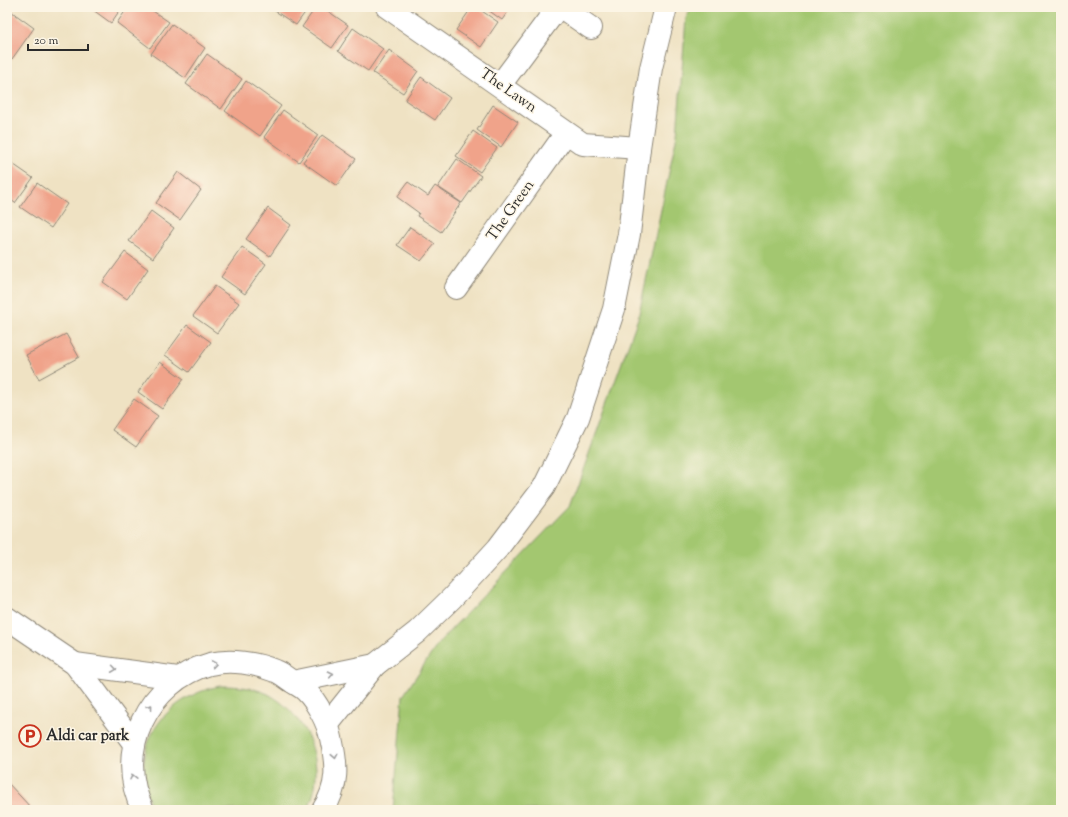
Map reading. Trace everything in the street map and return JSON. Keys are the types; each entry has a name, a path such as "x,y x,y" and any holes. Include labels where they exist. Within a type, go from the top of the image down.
{"street":[{"name":"The Lawn","path":"387,7 500,85 566,133 584,144 639,148"},
{"path":"500,85 558,7"},
{"path":"561,7 591,28"},
{"path":"328,724 375,665 417,632 452,598 498,548 544,487 578,418 614,309 629,234 639,148 651,68 666,7"},
{"name":"The Green","path":"456,288 566,133"},
{"path":"7,618 75,664 134,742"},
{"path":"138,807 131,768 134,742 147,709 178,678 210,664 238,662 276,671 293,682 306,691 328,724 337,762 329,806"},
{"path":"75,664 178,678"},
{"path":"293,682 375,665"}],"green space":[{"path":"692,7 1061,7 1061,810 393,810 403,696 440,641 570,506 638,318 677,135 686,18"},
{"path":"220,686 244,687 268,694 282,704 304,729 311,744 315,761 316,777 313,794 307,810 152,810 146,789 144,767 146,750 152,734 161,720 172,708 202,691"}],"building":[{"path":"89,7 122,7 111,23"},
{"path":"128,7 147,7 169,22 150,48 117,23"},
{"path":"269,7 309,7 296,25"},
{"path":"316,7 322,7 348,25 332,48 302,27"},
{"path":"472,7 476,7 498,22 481,47 456,30"},
{"path":"484,7 511,7 502,20"},
{"path":"8,9 34,28 12,59 7,56"},
{"path":"172,24 205,48 185,78 151,54"},
{"path":"353,28 383,49 368,71 338,51"},
{"path":"389,50 418,71 403,93 373,73"},
{"path":"207,54 242,79 221,109 186,84"},
{"path":"421,77 450,98 435,120 405,100"},
{"path":"246,81 281,106 260,136 225,111"},
{"path":"493,105 518,122 501,147 477,130"},
{"path":"283,110 318,135 299,162 264,137"},
{"path":"473,131 497,148 480,172 456,156"},
{"path":"322,135 356,159 337,186 303,162"},
{"path":"457,159 481,176 462,203 438,187"},
{"path":"7,160 33,178 15,203 7,197"},
{"path":"178,172 201,190 180,220 156,203"},
{"path":"408,182 428,196 435,186 461,203 441,232 417,216 419,213 397,197"},
{"path":"37,183 67,204 51,228 20,207"},
{"path":"268,208 291,225 270,256 246,239"},
{"path":"151,211 174,228 153,258 129,241"},
{"path":"410,227 435,244 421,261 397,245"},
{"path":"242,247 266,264 245,294 221,277"},
{"path":"125,252 148,269 127,299 103,282"},
{"path":"215,286 239,303 217,333 193,316"},
{"path":"187,325 211,342 189,372 165,355"},
{"path":"66,334 79,357 39,379 26,355"},
{"path":"160,362 184,379 162,409 138,392"},
{"path":"134,399 158,416 136,447 112,430"},
{"path":"7,782 33,810 7,810"}],"place":[{"name":"Aldi car park","path":"30,736"}]}
